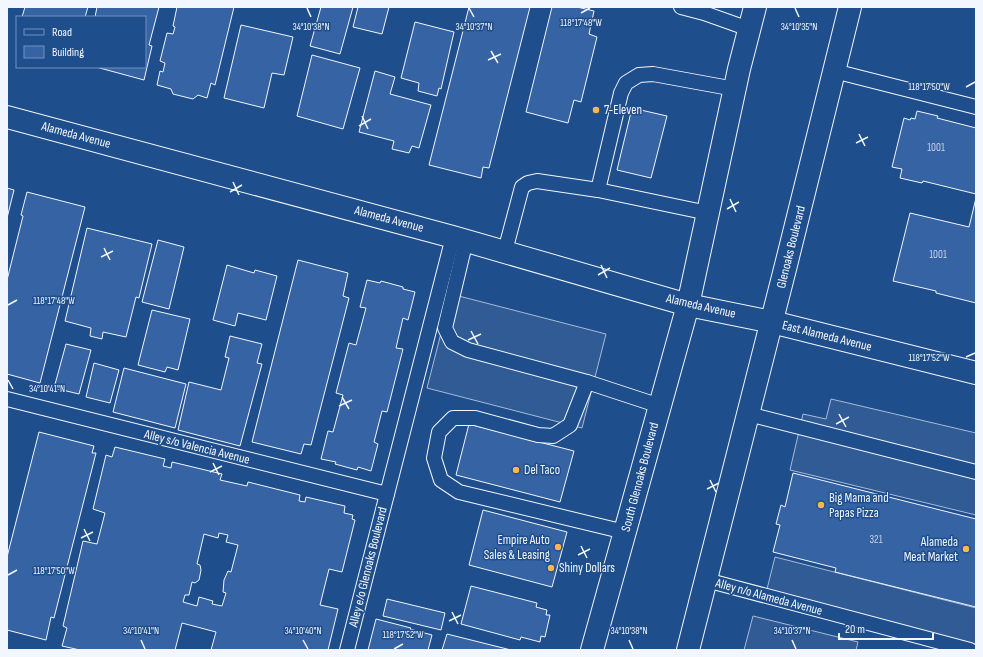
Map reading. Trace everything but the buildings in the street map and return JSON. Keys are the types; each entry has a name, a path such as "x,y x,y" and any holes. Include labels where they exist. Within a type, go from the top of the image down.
{"main road":[{"path":"688,305 735,89 755,7"},
{"name":"Glenoaks Boulevard","path":"706,580 850,7"},
{"name":"Alameda Avenue","path":"7,117 460,238 688,305 772,322"},
{"name":"South Glenoaks Boulevard","path":"592,650 688,305"},
{"name":"East Alameda Avenue","path":"772,322 976,373"},
{"path":"688,650 706,580"}],"lane":[{"path":"681,7 704,13 749,29"},
{"path":"834,71 976,107"},
{"path":"598,190 621,93 626,83 639,75 653,74 735,89"},
{"path":"505,251 522,187 528,183 537,181 598,190 708,213"},
{"path":"460,238 445,328 452,342 468,350 587,382 660,406"},
{"name":"Alley e/o Glenoaks Boulevard","path":"347,650 388,490 460,238"},
{"path":"587,382 570,425 553,436 538,434 475,418 453,418 439,432 434,458 441,480 459,492 625,532"},
{"name":"Alley s/o Valencia Avenue","path":"7,400 388,490"},
{"path":"748,414 976,472"},
{"name":"Alley n/o Alameda Avenue","path":"706,580 970,650"}],"shaded area":[{"path":"451,294 606,334 582,428 427,388"},
{"path":"831,399 976,433 976,515 790,470 803,414 826,419"},
{"path":"775,557 976,608 976,649 766,593"},
{"path":"753,616 858,642 856,650 744,650"}],"place":[{"name":"7-Eleven","path":"596,110"},
{"name":"Del Taco","path":"516,470"},
{"name":"Big Mama and Papas Pizza","path":"821,505"},
{"name":"Empire Auto Sales & Leasing","path":"558,547"},
{"name":"Alameda Meat Market","path":"966,549"},
{"name":"Shiny Dollars","path":"551,568"}]}
